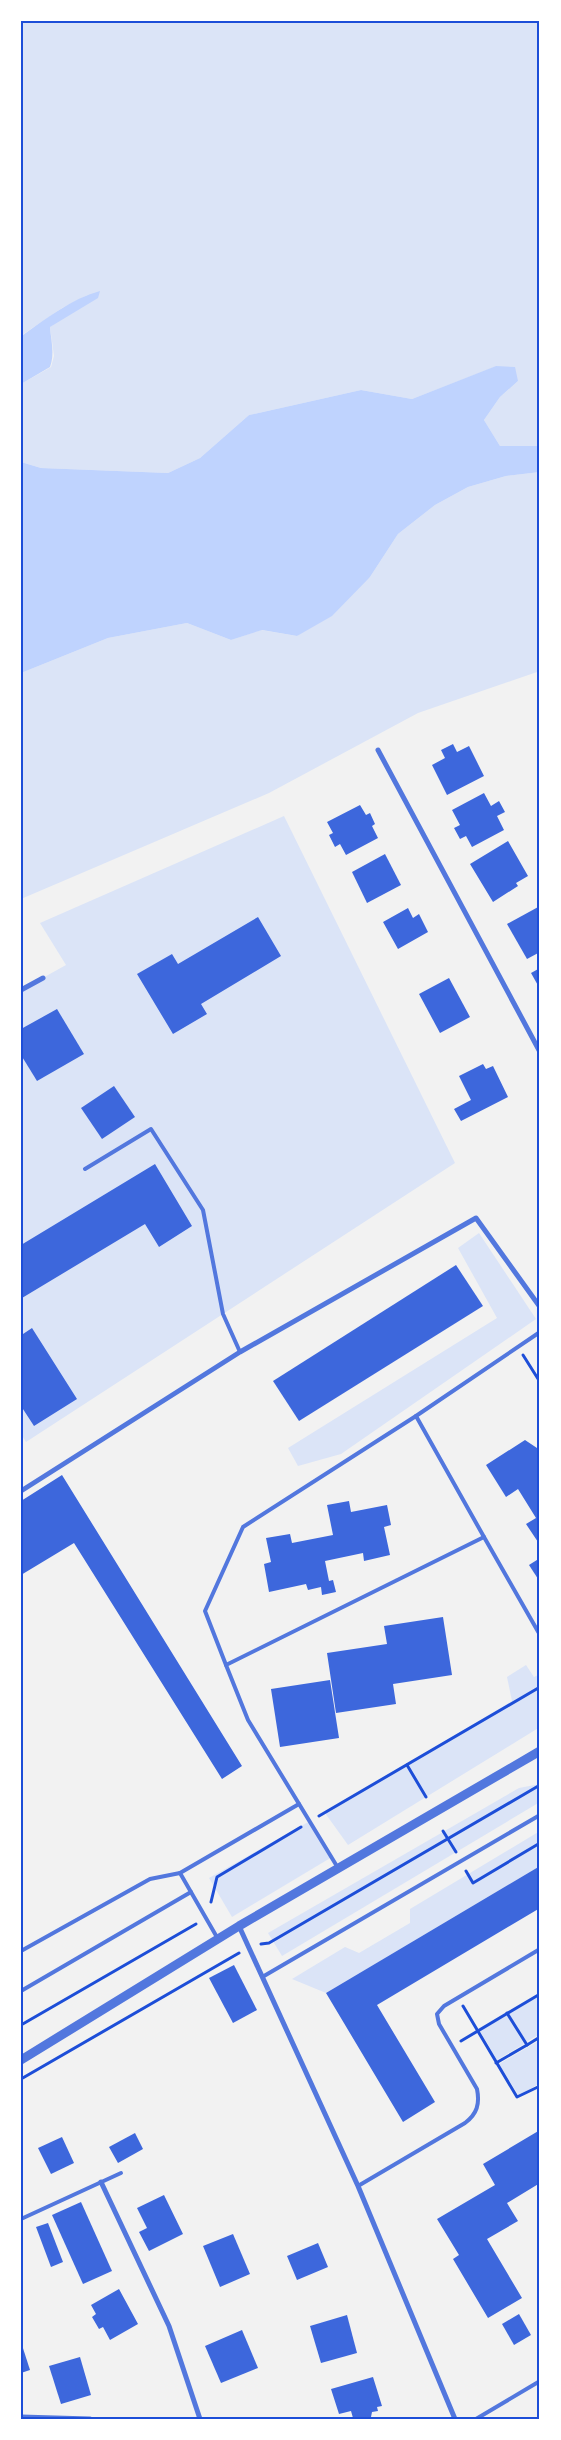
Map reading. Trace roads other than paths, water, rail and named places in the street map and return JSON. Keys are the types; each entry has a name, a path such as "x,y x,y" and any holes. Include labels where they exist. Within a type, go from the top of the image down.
{"street":[{"path":"378,750 540,1052"},
{"path":"21,990 43,978"},
{"path":"21,1491 240,1352 476,1218 540,1307"},
{"path":"23,2056 239,1926 540,1751"},
{"path":"239,1926 264,1976 358,2186 455,2419"},
{"path":"101,2182 169,2326 200,2419"},
{"path":"21,2417 90,2419"}],"lane":[{"path":"84,1169 151,1129 203,1210 223,1314 240,1352"},
{"path":"339,1869 248,1720 204,1611 243,1527 416,1416 540,1332"},
{"path":"416,1416 540,1635"},
{"path":"226,1665 484,1537"},
{"path":"21,1951 150,1879 180,1873 299,1804"},
{"path":"264,1976 540,1814"},
{"path":"180,1873 218,1939"},
{"path":"21,1991 191,1892"},
{"path":"358,2186 465,2123 475,2113 479,2098 477,2089 439,2024 437,2014 444,2006 540,1949"},
{"path":"21,2219 121,2173"},
{"path":"540,2233 540,2246"},
{"path":"476,2419 540,2382"}],"water":[{"path":"100,291 98,298 50,327 52,352 50,367 21,384 21,333 23,335 69,304"},
{"path":"496,366 515,367 518,381 500,397 484,420 500,446 540,446 540,472 506,476 468,487 435,505 398,534 370,577 332,616 297,636 262,630 231,640 187,623 108,638 21,673 21,462 41,468 168,473 200,458 249,415 361,390 412,399"}]}
